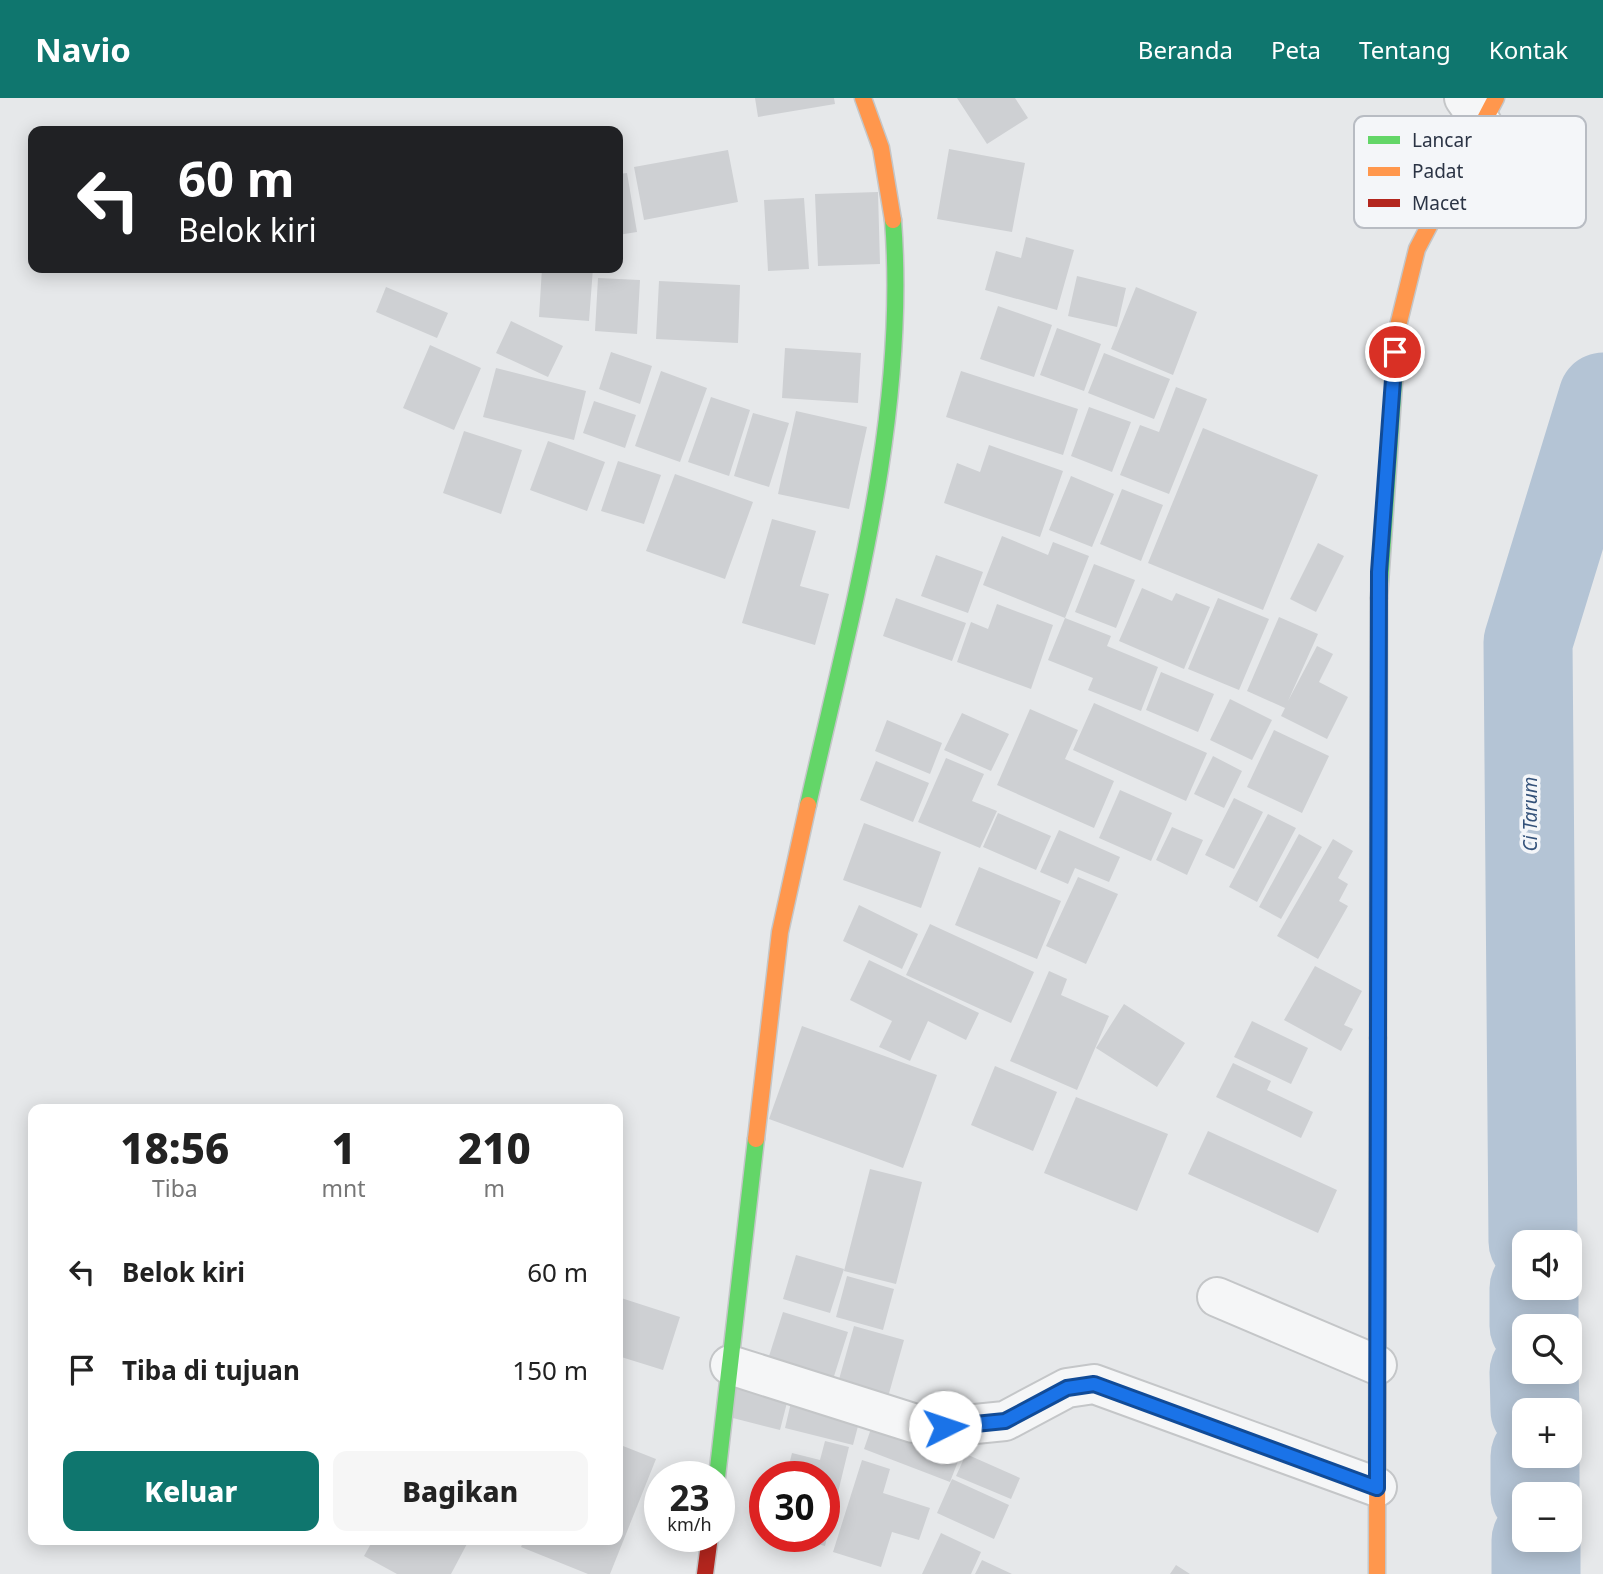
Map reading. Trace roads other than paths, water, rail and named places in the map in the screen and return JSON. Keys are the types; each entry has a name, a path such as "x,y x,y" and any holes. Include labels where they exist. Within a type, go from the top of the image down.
{"street":[{"path":"719,1461 780,932 872,517 894,363 896,262 892,208 881,148 863,98"},
{"path":"1377,1574 1379,572 1398,325 1417,249 1426,228"},
{"path":"1217,1297 1377,1365"},
{"path":"730,1365 913,1423 945,1427 1005,1421 1067,1388 1094,1384 1377,1488"},
{"path":"705,1574 708,1552"}],"waterway":[{"name":"Ci Tarum","path":"1533,1230 1528,642 1603,397"},
{"name":"Ci Tarum","path":"1534,1300 1534,1314"},
{"name":"Ci Tarum","path":"1534,1384 1535,1398"},
{"name":"Ci Tarum","path":"1535,1468 1535,1482"},
{"name":"Ci Tarum","path":"1536,1552 1536,1574"}]}
